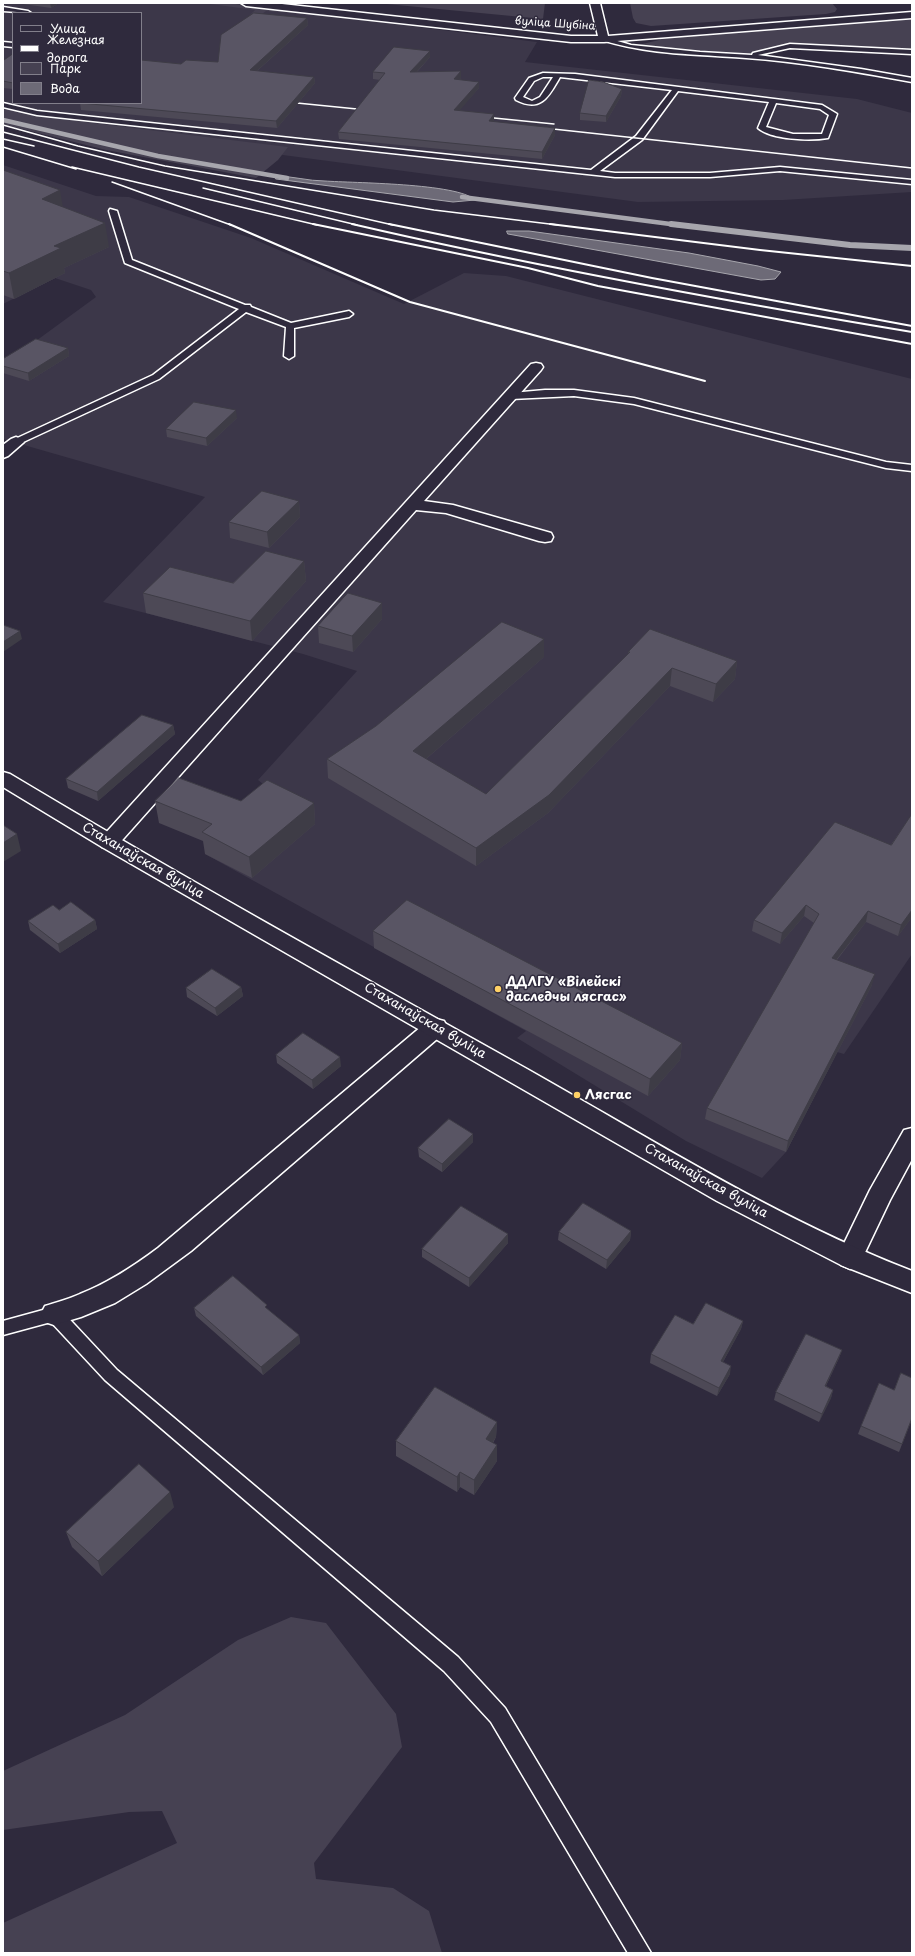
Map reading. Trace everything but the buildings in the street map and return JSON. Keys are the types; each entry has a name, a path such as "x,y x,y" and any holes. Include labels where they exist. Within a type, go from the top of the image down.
{"street":[{"name":"вуліца Шубіна","path":"246,3 563,39 604,39 912,15"},
{"path":"595,3 604,39"},
{"path":"852,7 858,12 854,19"},
{"path":"109,842 536,367"},
{"path":"3,453 16,442"},
{"path":"411,505 447,508 545,537"},
{"name":"Стаханаўская вуліца","path":"3,778 109,842 436,1027 726,1194 850,1258 912,1282"},
{"path":"54,1314 100,1299 141,1276 182,1244 436,1027"},
{"path":"850,1258 879,1197 912,1137"}],"lane":[{"path":"3,9 22,12"},
{"path":"604,39 630,47 700,54 747,56 861,71 912,80"},
{"path":"747,56 773,49 814,46 912,52"},
{"path":"558,75 542,101 533,104 525,103 519,98 533,78 544,75 558,75 678,88 822,107 833,114 825,136 811,137 772,133 762,128 773,101"},
{"path":"592,173 639,138 678,88"},
{"path":"3,105 37,113 615,175 710,174 780,170 912,182"},
{"path":"113,211 128,261 247,307 290,326 349,314"},
{"path":"16,442 156,378 247,307"},
{"path":"289,356 290,326"},
{"path":"511,396 545,392 574,393 634,402 886,465 912,468"},
{"path":"3,1328 54,1314 111,1375 451,1664 498,1715 640,1953"}],"shaded area":[{"path":"3,3 227,3 537,42 525,62 857,99 912,113 912,192 783,200 638,202 41,123 3,112"},
{"path":"3,165 96,196 129,197 251,238 404,304 464,273 506,276 912,379 912,954 844,1054 837,1052 786,1152 762,1178 686,1141 517,1038 526,1031 205,854 270,801 273,792 258,780 357,671 303,654 103,602 205,497 3,439 3,365 96,297 91,290 55,278 3,304"}],"green space":[{"path":"203,3 228,3 284,10 281,12 266,11 259,16 250,15 255,10"},
{"path":"376,3 545,3 543,19"},
{"path":"630,3 832,3 837,9 835,12 826,14 651,26 636,23 633,18"},
{"path":"912,18 912,52 790,46 747,56 630,47 659,40 664,36"},
{"path":"3,109 84,122 288,147 278,160 256,178 106,150 10,126 3,124"},
{"path":"291,1617 326,1623 396,1714 402,1747 314,1863 316,1879 393,1888 429,1911 442,1953 3,1953 3,1923 177,1843 162,1811 129,1812 3,1830 3,1771 125,1715 238,1640"}],"water":[{"path":"276,176 319,181 380,183 427,187 465,194 475,200 453,202 276,179"},
{"path":"507,231 529,231 689,253 758,266 781,272 775,279 761,280 508,234"}],"waterway":[{"path":"3,120 158,156 287,178"},
{"path":"462,197 678,225"},
{"path":"671,224 850,245 912,248"}],"railway":[{"path":"287,102 367,110"},
{"path":"484,117 554,124"},
{"path":"3,125 78,146 165,166 434,210 558,225"},
{"path":"544,128 912,168"},
{"path":"3,132 139,167 393,225"},
{"path":"3,139 34,146"},
{"path":"3,147 76,169"},
{"path":"72,167 317,225"},
{"path":"112,182 231,225"},
{"path":"203,188 357,225"},
{"path":"229,224 410,302 705,381"},
{"path":"313,224 528,268 598,286 912,344"},
{"path":"352,224 561,269 912,332"},
{"path":"389,224 652,278 912,326"},
{"path":"550,224 760,250 912,266"}],"place":[{"name":"ДДЛГУ «Вілейскі даследчы лясгас»","path":"498,989"},
{"name":"Лясгас","path":"577,1095"}]}
